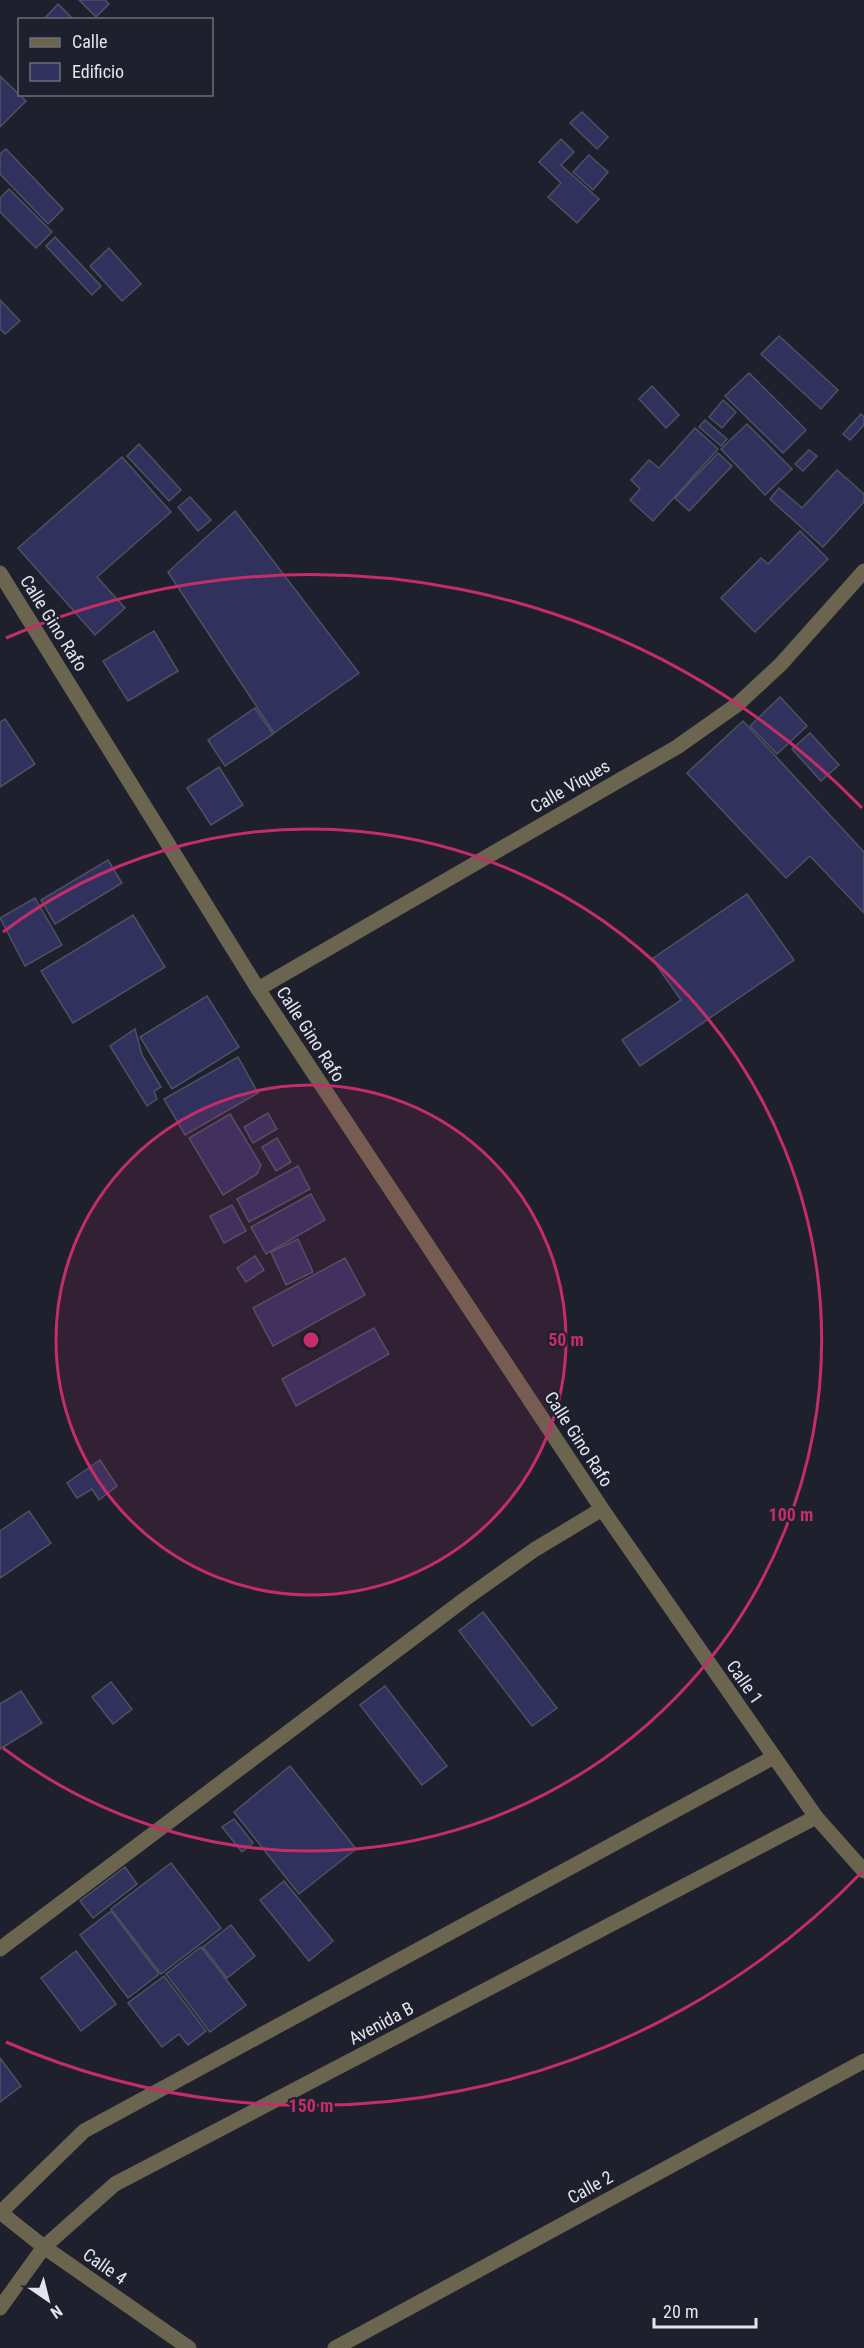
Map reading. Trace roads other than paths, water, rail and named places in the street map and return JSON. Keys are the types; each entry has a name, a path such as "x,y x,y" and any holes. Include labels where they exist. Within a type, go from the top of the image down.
{"street":[{"name":"Calle Viques","path":"258,989 677,747 738,704 773,672 864,571"},
{"name":"Calle Gino Rafo","path":"0,573 258,989 602,1509"},
{"name":"Calle 1","path":"602,1509 816,1817 864,1871"},
{"path":"0,1949 465,1599 534,1550 602,1509"},
{"path":"0,2213 84,2131 774,1758"},
{"name":"Avenida B","path":"0,2308 44,2247 115,2184 816,1817"},
{"name":"Calle 2","path":"335,2348 864,2061"},
{"name":"Calle 4","path":"0,2213 44,2247 189,2348"}]}
